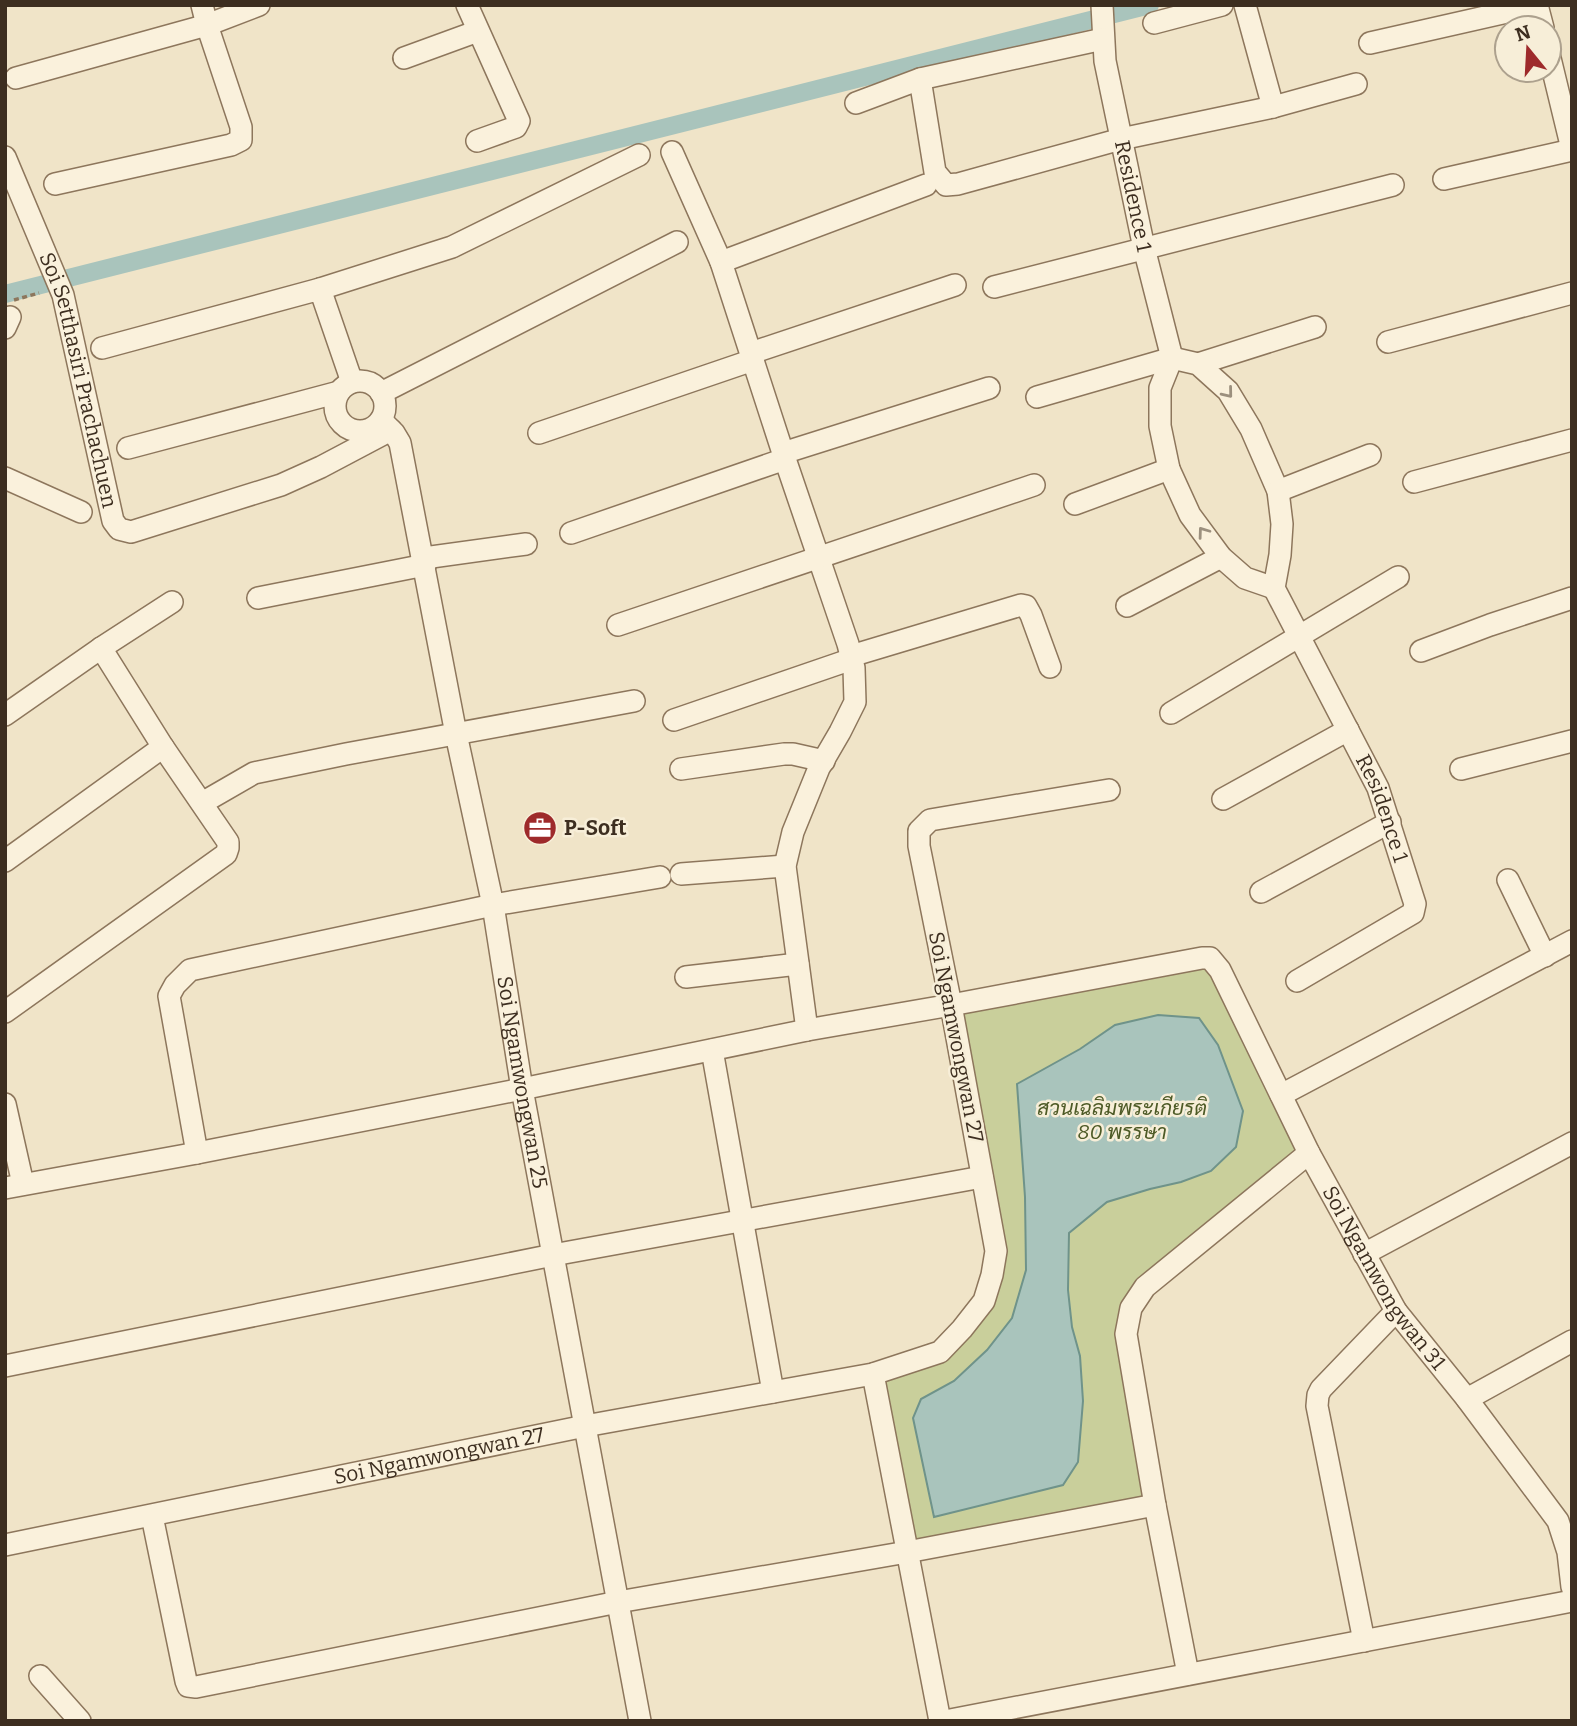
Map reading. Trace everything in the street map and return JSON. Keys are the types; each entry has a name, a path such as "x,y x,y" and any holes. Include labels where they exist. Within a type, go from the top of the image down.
{"street":[{"path":"16,78 204,15 259,5"},
{"path":"467,5 519,121 511,130 477,141"},
{"name":"Residence 1","path":"1102,5 1105,61 1144,248 1172,358"},
{"path":"1154,23 1222,5"},
{"path":"1245,5 1273,107"},
{"path":"1370,43 1538,5"},
{"path":"55,184 230,145 241,140 241,127 204,15"},
{"path":"404,58 478,31"},
{"path":"856,103 920,79 1103,35"},
{"path":"920,79 935,172 946,185 1121,139 1273,107 1356,84"},
{"path":"1444,179 1572,149 1556,84"},
{"path":"672,152 721,262 851,657 855,702 824,761 793,832 785,866 807,1030"},
{"path":"102,348 320,289 452,247 639,155"},
{"name":"Soi Setthasiri Prachachuen","path":"5,157 60,286 113,521 119,529 131,532 281,485 391,431"},
{"path":"721,262 926,185"},
{"path":"994,287 1393,185"},
{"path":"128,448 360,381 376,387 381,393 677,242"},
{"path":"539,433 955,285"},
{"path":"320,289 346,387"},
{"path":"1388,342 1572,293"},
{"path":"1198,364 1315,327"},
{"path":"1037,397 1172,358 1198,364 1228,391 1251,429 1279,491 1282,524 1274,588 1245,578 1221,557 1190,515 1169,468 1160,426 1160,388 1172,358"},
{"path":"346,387 336,399 335,407 336,415 345,427 361,431 375,426 391,431"},
{"path":"571,533 784,456 989,388"},
{"name":"Soi Ngamwongwan 25","path":"381,393 385,406 384,414 391,431 424,561 456,734 493,905 522,1089 640,1721"},
{"path":"1414,482 1572,440"},
{"path":"1279,491 1370,455"},
{"path":"1075,504 1169,468"},
{"path":"5,478 81,512"},
{"path":"618,625 1034,485"},
{"path":"258,597 424,561 526,544"},
{"path":"1127,606 1221,557"},
{"path":"1171,713 1398,577"},
{"name":"Residence 1","path":"1274,588 1378,788 1415,907 1413,913 1297,981"},
{"path":"1421,651 1572,598"},
{"path":"5,715 172,602"},
{"path":"674,720 851,657 1021,605 1026,606 1031,615 1050,667"},
{"path":"5,1012 226,854 228,848 228,842 163,747 101,648"},
{"path":"202,803 254,773 634,701"},
{"path":"1223,799 1348,730"},
{"path":"1461,769 1572,741"},
{"path":"5,861 163,747"},
{"path":"681,769 784,754 824,761"},
{"name":"Soi Ngamwongwan 27","path":"5,1545 585,1426 873,1374 940,1352 984,1301 996,1251 919,846 919,831 930,820 1110,790"},
{"path":"1261,892 1390,822"},
{"path":"197,1153 169,996 175,985 190,970 493,905 670,875 785,866"},
{"path":"1508,880 1545,956"},
{"path":"1281,1095 1572,941"},
{"name":"Soi Ngamwongwan 31","path":"951,1005 1210,958 1220,970 1309,1153 1396,1311 1467,1399 1558,1521 1568,1552 1572,1587"},
{"path":"686,977 798,964"},
{"path":"5,1104 14,1186 197,1153 807,1030 951,1005"},
{"path":"712,1050 773,1392"},
{"path":"1364,1254 1572,1143"},
{"path":"1188,1674 1126,1334 1131,1308 1146,1287 1309,1153"},
{"path":"5,1366 553,1255 982,1177"},
{"path":"1364,1641 1317,1406 1318,1395 1396,1311"},
{"path":"1467,1399 1572,1341"},
{"path":"873,1374 940,1721"},
{"path":"152,1516 186,1681 188,1686 196,1687 618,1602 1156,1505"},
{"path":"945,1721 1572,1601"},
{"path":"40,1676 80,1721"}],"path":[{"path":"7,316 39,293"}],"green space":[{"name":"สวนเฉลิมพระเกียรติ 80 พรรษา","path":"1210,962 1302,1152 1127,1304 1151,1502 902,1547 871,1379 947,1359 994,1304 1005,1253 958,1011"}],"water":[{"path":"1158,1015 1199,1018 1218,1045 1243,1111 1236,1147 1211,1171 1107,1202 1069,1233 1068,1290 1072,1327 1080,1356 1083,1401 1078,1462 1063,1485 934,1517 913,1418 921,1399 954,1381 987,1350 1012,1318 1026,1270 1025,1197 1017,1084 1080,1049 1115,1025"}],"waterway":[{"path":"5,294 1150,5"}],"place":[{"name":"P-Soft","path":"540,828"}]}
